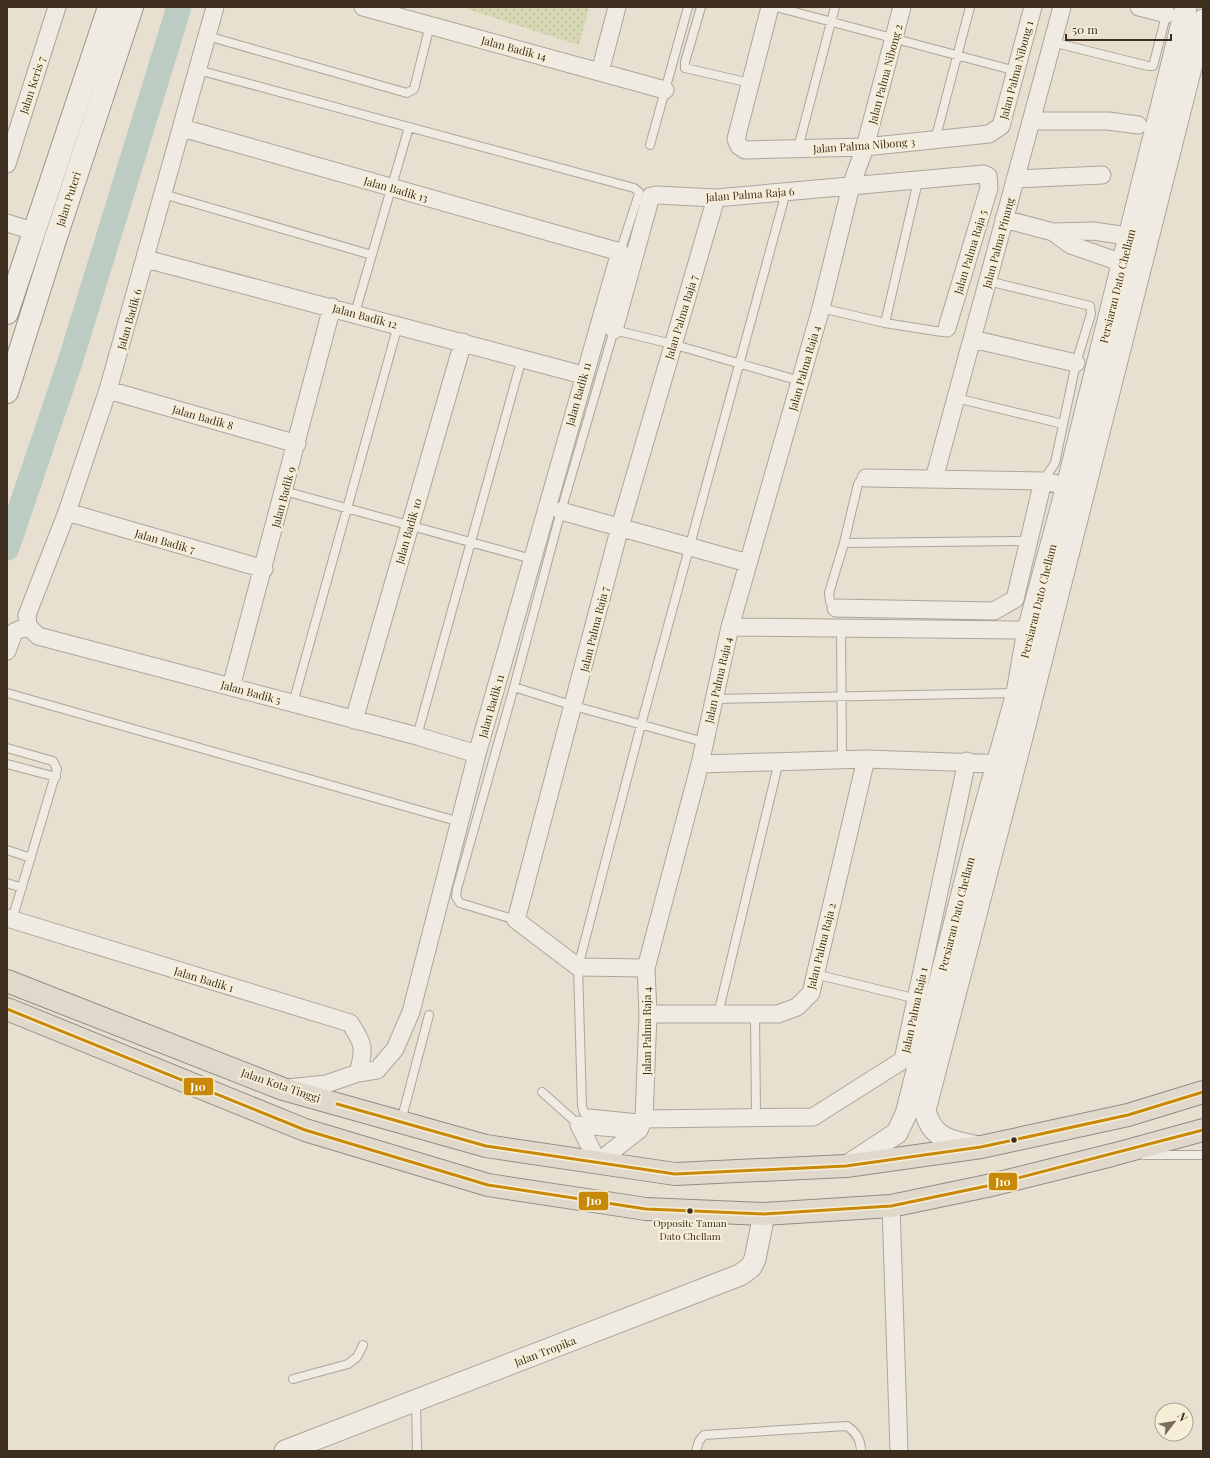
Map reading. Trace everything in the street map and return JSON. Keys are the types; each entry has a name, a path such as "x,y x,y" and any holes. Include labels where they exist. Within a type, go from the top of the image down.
{"highway":[{"name":"Jalan Kota Tinggi","path":"7,981 283,1088 486,1146 676,1174 846,1166 981,1147 1128,1115 1203,1092"},
{"path":"7,1009 305,1130 488,1185 646,1209 764,1214 891,1206 988,1186 1112,1155 1203,1130"}],"main road":[{"name":"Jalan Puteri","path":"7,313 33,231 109,7"},
{"name":"Jalan Puteri","path":"7,392 56,237 132,7"}],"street":[{"name":"Jalan Keris 7","path":"7,164 57,7"},
{"name":"Jalan Badik 6","path":"28,626 28,615 67,512 108,390 146,259 215,7"},
{"name":"Jalan Badik 14","path":"363,7 665,90"},
{"path":"600,72 617,7"},
{"path":"750,83 770,7"},
{"name":"Jalan Palma Nibong 2","path":"851,186 865,147 902,7"},
{"name":"Jalan Palma Nibong 1","path":"996,131 1001,126 1033,7"},
{"name":"Jalan Palma Pinang","path":"934,479 1062,7"},
{"path":"1139,7 1174,9"},
{"name":"Persiaran Dato Chellam","path":"1138,238 1174,9"},
{"name":"Persiaran Dato Chellam","path":"981,1147 948,1141 927,1122 925,1110 1006,763 1138,238 1203,20"},
{"name":"Jalan Palma Nibong 3","path":"750,83 736,139 739,146 745,150 865,147 989,134 996,131"},
{"path":"1032,121 1108,121 1138,125"},
{"name":"Jalan Badik 13","path":"182,128 615,251"},
{"name":"Jalan Palma Raja 6","path":"614,330 651,196 716,198 984,174 988,176"},
{"path":"1015,179 1102,175"},
{"name":"Jalan Palma Raja 5","path":"947,328 990,188 988,176"},
{"name":"Jalan Palma Raja 4","path":"641,1125 648,1014 646,968 700,764 730,627 821,308 851,186"},
{"name":"Jalan Palma Raja 7","path":"516,920 574,706 620,527 672,344 716,198"},
{"path":"1004,219 1054,232 1093,231 1138,238"},
{"path":"7,223 33,231"},
{"path":"1054,232 1071,245 1131,267"},
{"name":"Jalan Badik 11","path":"283,1088 326,1084 358,1073 377,1070 395,1049 411,1012 477,754 584,375 615,251"},
{"name":"Jalan Badik 12","path":"146,259 355,313 584,375"},
{"name":"Persiaran Dato Chellam","path":"846,1166 897,1134 906,1114 1006,763 1028,630 1067,486 1131,267"},
{"name":"Jalan Badik 9","path":"231,687 264,569 332,307"},
{"path":"972,339 1076,363"},
{"name":"Jalan Badik 10","path":"354,720 463,342"},
{"name":"Jalan Badik 8","path":"108,390 297,444"},
{"path":"866,478 1043,481 1067,486"},
{"path":"836,608 994,611 1015,599 1043,481"},
{"path":"561,511 748,563"},
{"name":"Jalan Badik 7","path":"67,512 264,569"},
{"path":"7,651 14,632 28,626"},
{"name":"Jalan Badik 5","path":"28,626 38,636 417,736 477,754"},
{"path":"730,627 1028,630"},
{"path":"700,764 866,759 1006,763"},
{"name":"Jalan Palma Raja 2","path":"648,1014 778,1014 797,1007 811,993 866,759"},
{"name":"Jalan Palma Raja 1","path":"578,1125 641,1125 756,1117 813,1117 903,1060 967,761"},
{"name":"Jalan Badik 1","path":"9,919 350,1023 360,1039 363,1054 358,1073"},
{"path":"516,920 578,967 646,968"},
{"path":"578,1125 598,1162 641,1125"},
{"path":"891,1206 898,1451"},
{"name":"Jalan Tropika","path":"285,1451 306,1447 416,1402 740,1275 751,1267 755,1259 764,1214"}],"lane":[{"path":"650,145 688,7"},
{"path":"701,7 685,62 685,68 750,83"},
{"path":"776,7 1016,71"},
{"path":"798,148 835,7"},
{"path":"935,140 970,7"},
{"path":"1052,42 1153,66 1174,9"},
{"path":"207,36 406,93 414,89 430,25"},
{"path":"198,70 634,188 639,192 638,197 615,251"},
{"path":"355,313 409,127"},
{"path":"885,323 918,181"},
{"path":"641,1125 584,1113 582,1106 578,967 641,725 786,192"},
{"path":"164,194 372,255"},
{"path":"988,280 1090,306 1091,314 1076,363 1055,464 1043,481"},
{"path":"821,308 885,323 942,332 947,328"},
{"path":"293,703 398,325"},
{"path":"516,920 460,903 456,897 456,889 514,687 561,511 614,330 672,344 800,381"},
{"path":"417,736 522,358"},
{"path":"956,398 1063,424"},
{"path":"836,608 830,602 829,593 844,543 858,484 861,480 866,478"},
{"path":"284,491 532,559"},
{"path":"844,543 1028,541"},
{"path":"841,628 842,760"},
{"path":"514,687 574,706 704,742"},
{"path":"7,693 460,822"},
{"path":"714,699 1017,693"},
{"path":"7,748 52,761 57,770 22,888 9,919"},
{"path":"718,1014 779,761"},
{"path":"7,764 56,777"},
{"path":"7,850 31,858"},
{"path":"7,883 22,888"},
{"path":"815,974 917,999"},
{"path":"754,1014 756,1117"},
{"path":"401,1122 429,1015"},
{"path":"542,1092 578,1125"},
{"path":"1112,1155 1203,1155"},
{"path":"293,1379 348,1364 357,1357 363,1345"},
{"path":"416,1402 417,1451"},
{"path":"696,1451 699,1441 704,1435 847,1426 854,1431 861,1445 861,1451"}],"green space":[{"path":"468,7 589,7 579,45 467,9"}],"waterway":[{"path":"7,548 70,362 179,7"}],"transit line":[{"name":"J10","path":"7,1009 305,1130 488,1185 646,1209 764,1214 891,1206 987,1186 1203,1130"},
{"name":"J10","path":"337,1104 486,1146 675,1174 846,1166 981,1147 1128,1115 1203,1092"}],"place":[{"name":"Opposite Taman Dato Chellam","path":"690,1211"}]}
